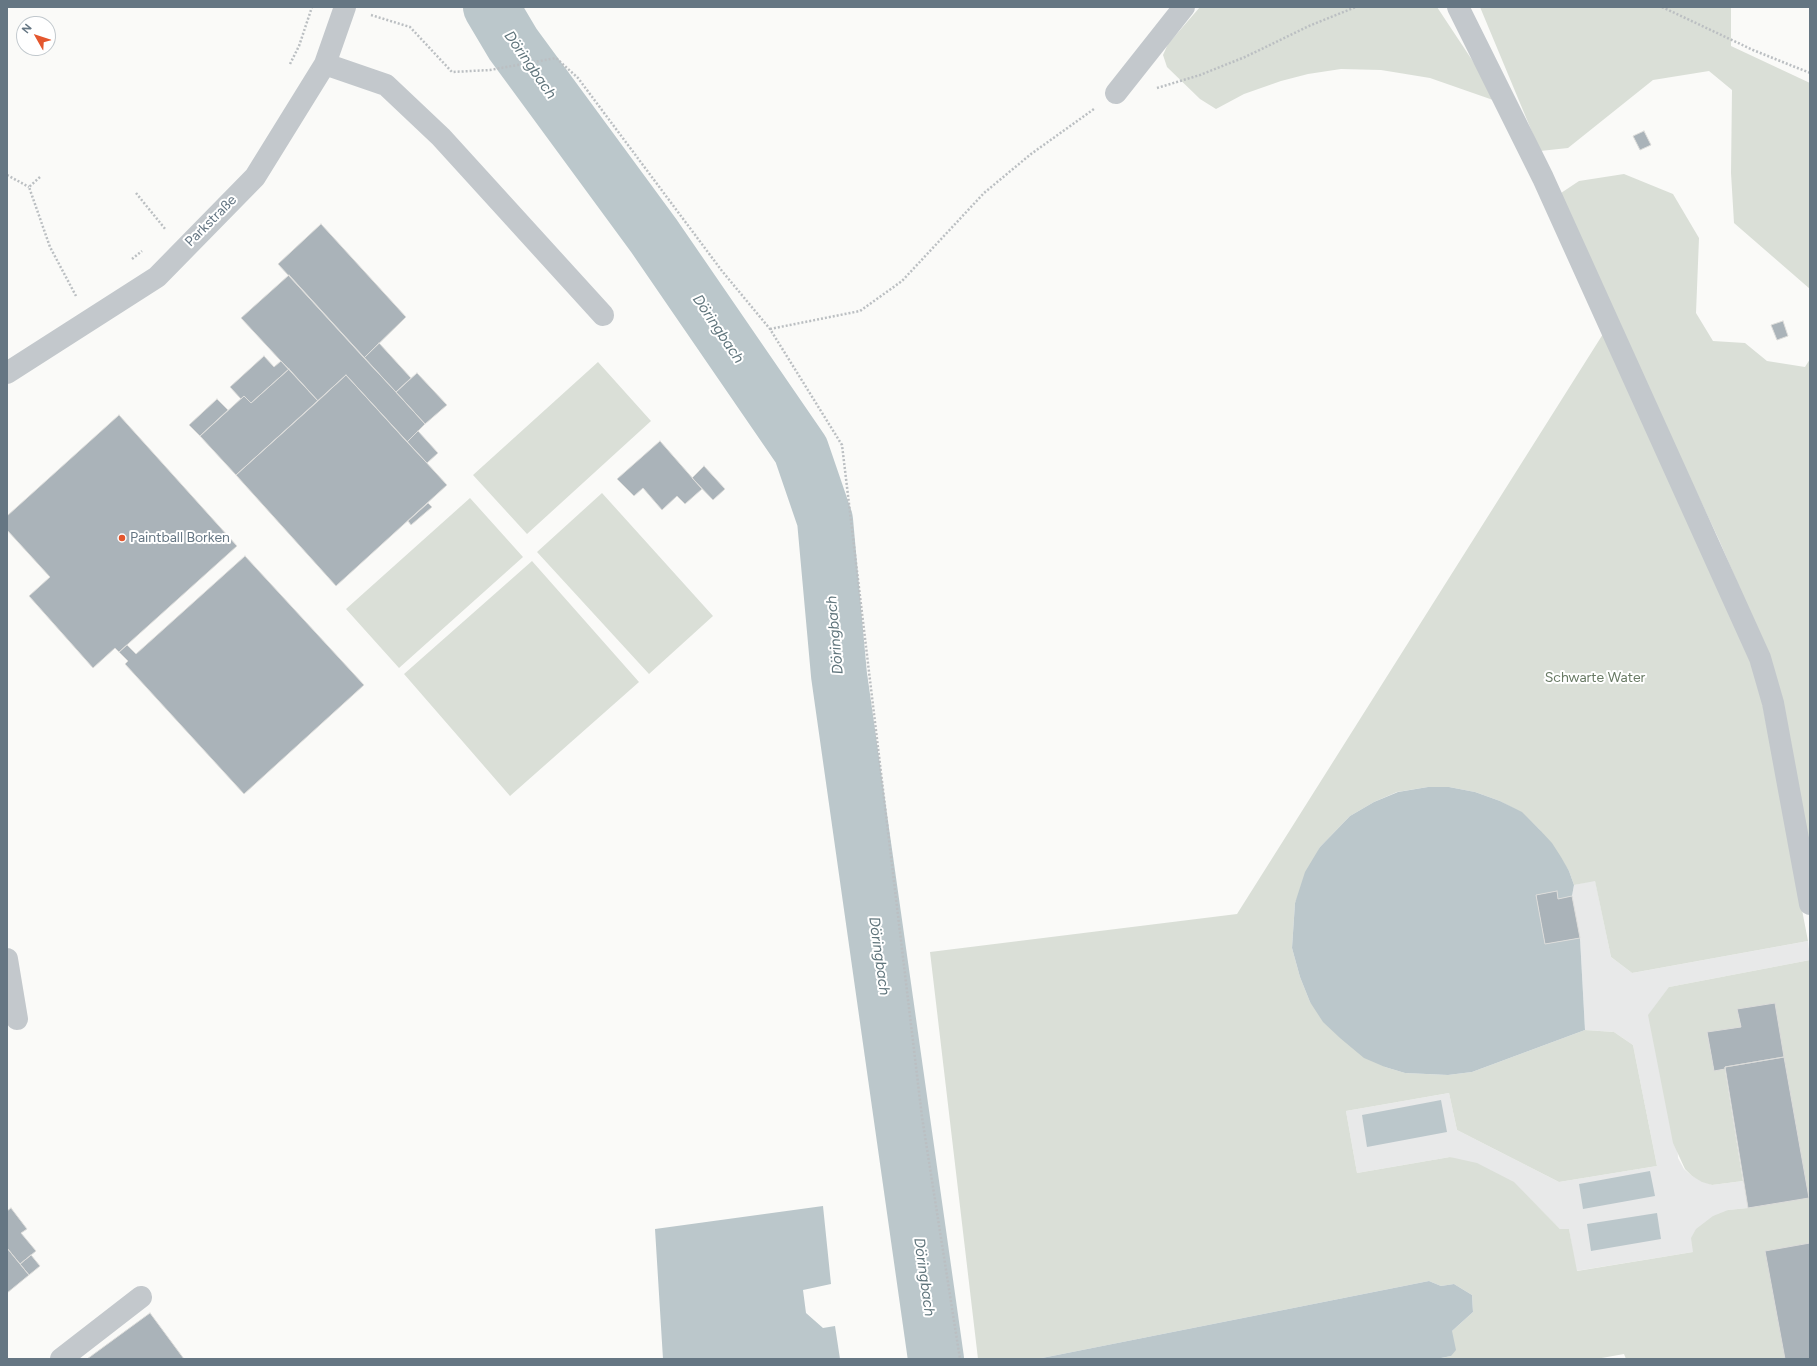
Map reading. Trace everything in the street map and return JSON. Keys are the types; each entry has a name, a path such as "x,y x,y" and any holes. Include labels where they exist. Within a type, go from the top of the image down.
{"street":[{"name":"Parkstraße","path":"7,373 157,277 255,177 325,64 345,7"},
{"path":"1116,93 1184,7"},
{"path":"1458,7 1543,178 1760,658 1773,703 1810,904"},
{"path":"325,64 386,85 441,137 603,315"},
{"path":"7,958 17,1019"},
{"path":"61,1359 141,1297"}],"path":[{"path":"290,66 299,46 312,7"},
{"path":"345,7 410,27 452,72 490,70 556,58 578,78 722,271 770,329 842,445 922,1117 960,1359"},
{"path":"770,329 860,311 902,281 984,193 1031,154 1116,93 1137,93 1200,75 1246,57 1309,26 1356,7"},
{"path":"1662,7 1753,50 1810,73"},
{"path":"7,175 29,187 50,247 78,300"},
{"path":"29,187 40,177"},
{"path":"136,194 167,231 172,226"},
{"path":"131,259 143,250"}],"shaded area":[{"path":"1428,787 1449,787 1475,792 1500,801 1522,812 1552,843 1569,871 1574,885 1572,896 1558,899 1557,891 1536,895 1545,944 1580,938 1585,1030 1472,1072 1448,1075 1405,1073 1385,1067 1364,1058 1323,1022 1310,1002 1300,977 1292,948 1295,903 1305,872 1320,847 1350,816 1374,802 1398,792"},
{"path":"1595,880 1611,957 1632,973 1808,941 1810,960 1669,987 1678,1158 1684,1169 1692,1176 1712,1185 1743,1181 1748,1208 1728,1210 1693,1252 1576,1271 1569,1229 1560,1229 1514,1183 1450,1157 1357,1173 1346,1111 1449,1093 1457,1130 1559,1182 1657,1166 1633,1045 1614,1032 1585,1030 1580,938 1572,896 1574,885"},
{"path":"1441,1100 1447,1132 1367,1147 1362,1115"},
{"path":"1650,1171 1655,1196 1583,1209 1579,1184"},
{"path":"823,1206 831,1284 803,1290 806,1313 823,1328 835,1326 840,1359 663,1359 655,1229"},
{"path":"1657,1213 1661,1239 1591,1251 1587,1224"},
{"path":"1429,1281 1441,1286 1454,1284 1472,1295 1473,1312 1452,1331 1456,1350 1451,1356 1436,1359 1037,1359"}],"green space":[{"path":"1200,7 1437,7 1478,69 1493,100 1430,78 1381,70 1341,69 1308,74 1281,81 1244,94 1216,109 1200,99 1167,67 1163,55 1168,44"},
{"path":"1480,7 1731,7 1731,46 1810,83 1810,289 1734,223 1731,173 1732,90 1709,71 1653,80 1568,148 1540,151"},
{"path":"1624,174 1673,194 1699,238 1696,313 1713,341 1745,343 1767,361 1805,367 1810,359 1810,846 1769,656 1719,540 1656,406 1561,193 1579,181"},
{"name":"Schwarte Water","path":"1603,334 1737,622 1760,691 1808,941 1632,973 1611,957 1595,881 1574,885 1569,871 1539,829 1522,813 1500,801 1475,792 1449,787 1428,787 1397,792 1374,802 1350,816 1320,847 1295,903 1292,948 1300,977 1310,1002 1385,1067 1405,1073 1448,1075 1472,1072 1585,1030 1614,1032 1633,1045 1657,1166 1559,1182 1457,1130 1449,1093 1346,1111 1357,1173 1450,1157 1477,1163 1514,1182 1560,1229 1569,1229 1577,1271 1693,1252 1691,1238 1696,1229 1713,1216 1728,1210 1748,1208 1807,1197 1737,1009 1741,1027 1707,1033 1714,1070 1725,1069 1743,1181 1712,1185 1702,1182 1692,1176 1685,1169 1673,1143 1648,1015 1669,987 1810,960 1810,1359 1626,1359 1624,1354 1596,1359 1436,1359 1451,1356 1452,1331 1473,1312 1472,1295 1454,1284 1441,1286 1429,1281 1037,1359 978,1359 930,952 1237,914"},
{"path":"598,362 651,421 527,534 473,475"},
{"path":"602,493 713,616 649,674 537,552"},
{"path":"470,498 523,557 399,668 346,609"},
{"path":"532,561 639,682 510,796 404,674"}],"building":[{"path":"1644,131 1651,145 1640,150 1633,136"},
{"path":"321,224 406,317 364,358 278,264"},
{"path":"289,275 425,424 407,442 346,375 318,401 241,318"},
{"path":"1783,321 1788,336 1777,340 1771,325"},
{"path":"379,343 411,378 396,392 364,358"},
{"path":"264,356 274,367 281,361 289,369 251,403 244,396 241,399 230,387"},
{"path":"289,369 318,401 236,475 200,436 244,396 251,403"},
{"path":"417,373 447,405 425,424 396,392"},
{"path":"346,375 447,485 336,586 236,475"},
{"path":"217,399 228,410 200,436 189,425"},
{"name":"Paintball Borken","path":"119,415 237,546 119,652 115,648 93,668 29,596 50,577 7,530 7,516"},
{"path":"418,431 438,453 427,463 407,442"},
{"path":"660,441 702,489 685,504 677,496 662,510 643,488 634,496 617,479"},
{"path":"704,466 725,489 713,500 692,478"},
{"path":"428,503 432,507 411,525 408,521"},
{"path":"245,556 364,685 244,794 125,664 128,661 119,652 127,645 136,654"},
{"path":"1557,891 1558,899 1572,896 1580,938 1545,944 1536,895"},
{"path":"1775,1003 1784,1057 1725,1067 1725,1069 1714,1071 1707,1032 1741,1027 1737,1009"},
{"path":"1784,1057 1809,1198 1748,1208 1725,1067"},
{"path":"11,1208 27,1229 21,1233 36,1251 20,1264 7,1248 7,1211"},
{"path":"1810,1243 1810,1359 1785,1359 1765,1251"},
{"path":"7,1248 29,1275 7,1293"},
{"path":"31,1255 40,1266 29,1275 20,1264"},
{"path":"150,1313 184,1359 87,1359"}],"waterway":[{"name":"Döringbach","path":"491,7 513,44 654,236 801,450 825,520 839,675 936,1359"}],"place":[{"name":"Paintball Borken","path":"122,538"}]}
